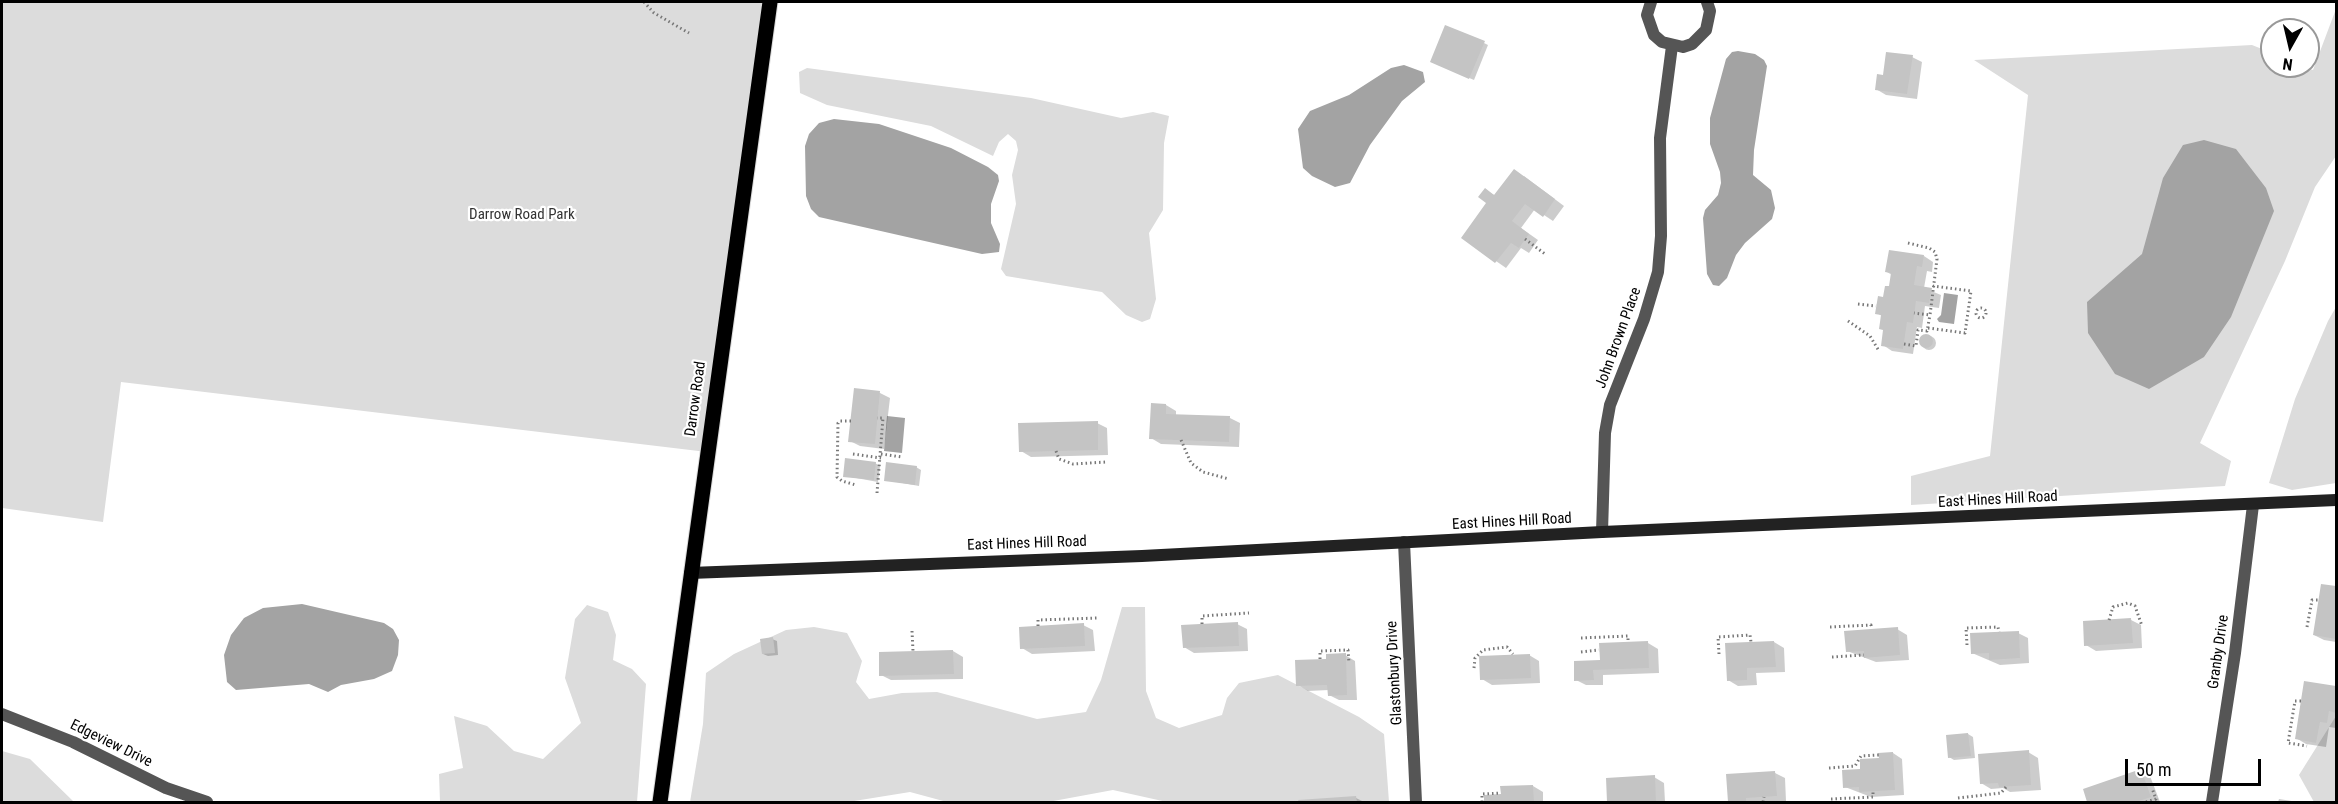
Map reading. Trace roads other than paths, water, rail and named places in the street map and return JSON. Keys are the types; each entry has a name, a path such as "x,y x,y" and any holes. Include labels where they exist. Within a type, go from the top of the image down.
{"main road":[{"name":"Darrow Road","path":"660,802 770,2"}],"street":[{"path":"1651,2 1647,15 1649,26 1662,42 1672,46 1692,44 1700,38 1710,21 1707,2"},
{"name":"John Brown Place","path":"1602,532 1605,433 1610,405 1644,320 1658,272 1661,236 1660,138 1672,46"},
{"name":"East Hines Hill Road","path":"690,573 1153,555 1602,532 2337,500"},
{"name":"Granby Drive","path":"2212,802 2235,653 2253,505"},
{"name":"Glastonbury Drive","path":"1404,542 1416,802"},
{"name":"Edgeview Drive","path":"2,714 73,742 166,788 207,802"}],"park label":[{"name":"Darrow Road Park","path":"522,215"}]}
